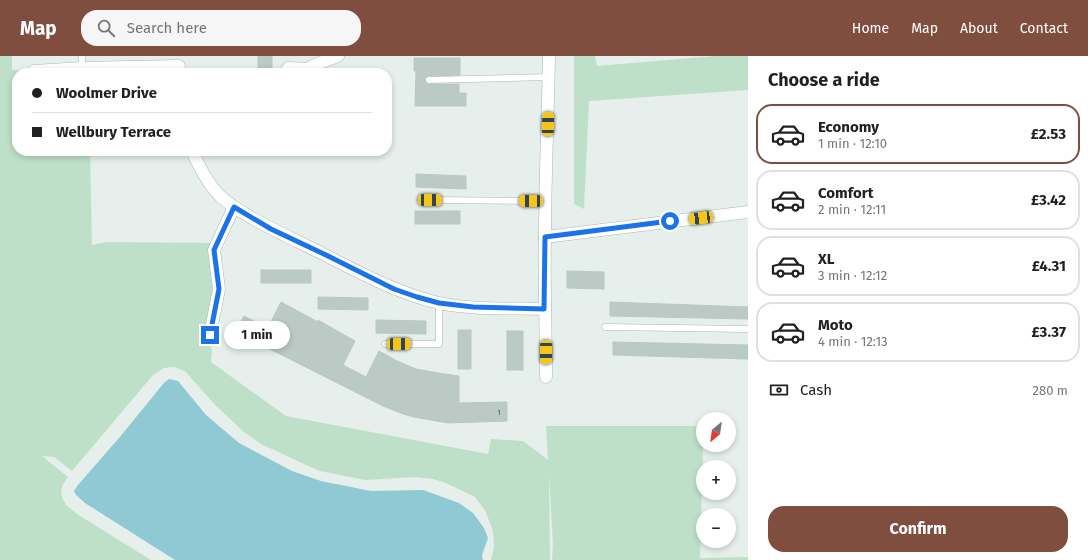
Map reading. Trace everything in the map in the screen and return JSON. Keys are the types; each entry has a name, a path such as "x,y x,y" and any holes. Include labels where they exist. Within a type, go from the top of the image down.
{"street":[{"path":"312,66 338,56"},
{"path":"546,377 546,326 544,309 549,56"},
{"path":"50,68 82,62 179,65"},
{"path":"194,156 209,183 220,196 234,207 271,229 394,289 439,303 473,307 544,309"},
{"path":"210,335 219,289 214,250 234,207"},
{"path":"545,237 748,212"}],"lane":[{"path":"285,68 287,65 312,66"},
{"path":"429,80 549,77"},
{"path":"430,200 546,201"},
{"path":"385,344 439,344 439,303"},
{"path":"605,327 748,329"}],"green space":[{"path":"0,56 12,56 12,156 90,156 92,245 107,242 216,243 209,340 212,350 211,362 286,416 488,454 491,439 523,441 548,460 546,426 696,426 696,452 703,452 703,460 696,460 696,500 702,500 701,508 696,508 696,548 700,548 700,558 748,557 748,560 552,560 553,544 549,474 550,560 491,560 494,547 493,531 485,510 475,497 446,483 433,479 415,477 365,480 320,471 306,465 261,444 244,432 215,405 185,371 174,367 164,368 153,375 72,471 54,457 42,456 68,477 62,486 61,493 67,506 80,516 151,560 0,560"},
{"path":"574,56 595,56 597,66 716,56 748,56 748,90 589,101 584,209 574,204"}],"water":[{"path":"169,379 178,381 206,415 239,443 292,471 321,481 371,491 423,490 459,503 473,513 484,528 488,538 482,555 483,560 175,560 85,503 76,495 74,491 164,383"}],"building":[{"path":"258,56 272,56 272,68 258,68"},
{"path":"414,58 460,58 460,75 428,76 425,80 427,84 459,84 459,93 466,93 466,106 415,106 416,71 414,71"},
{"path":"416,174 466,176 466,189 416,187"},
{"path":"415,211 460,211 460,224 415,224"},
{"path":"261,270 311,270 311,283 261,283"},
{"path":"567,271 604,272 604,289 567,288"},
{"path":"318,297 368,298 368,310 318,309"},
{"path":"281,302 318,322 318,320 355,341 343,365 366,377 379,351 416,369 459,376 459,403 507,402 507,421 448,423 403,414 383,406 236,332 244,316 268,328"},
{"path":"610,302 748,307 748,319 610,316"},
{"path":"376,320 426,321 426,334 376,333"},
{"path":"458,330 471,330 471,369 458,369"},
{"path":"507,331 523,331 523,370 507,370"},
{"path":"613,342 748,345 748,359 613,355"}],"route":[{"path":"210,335 219,289 214,250 234,207 271,229 394,289 439,303 473,307 544,309 545,237 670,221"}]}
